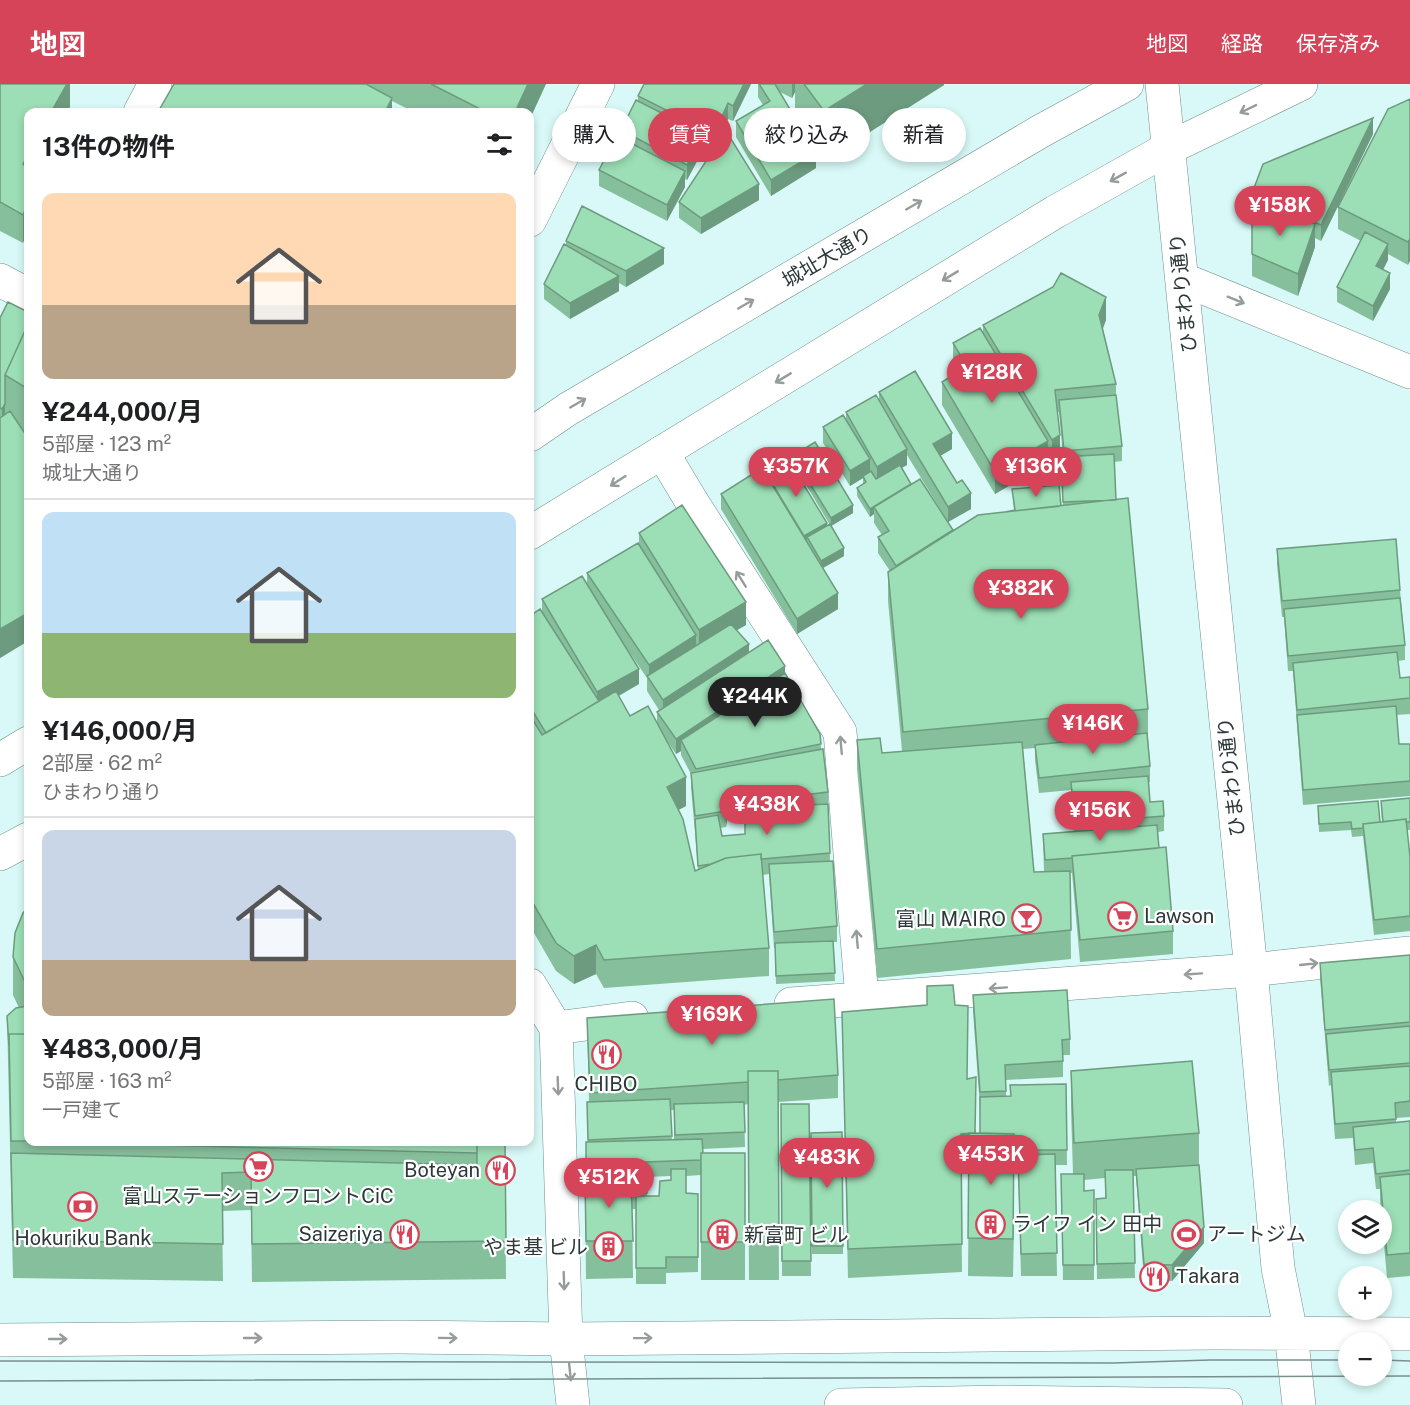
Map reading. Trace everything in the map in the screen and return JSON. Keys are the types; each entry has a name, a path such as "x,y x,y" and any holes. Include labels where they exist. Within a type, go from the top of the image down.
{"street":[{"path":"142,108 155,84"},
{"path":"534,212 598,84"},
{"name":"城址大通り","path":"534,432 568,409 1030,137 1127,84"},
{"name":"ひまわり通り","path":"1162,84 1251,970 1278,1268 1291,1333 1299,1405"},
{"path":"534,532 1055,212 1169,148 1301,84"},
{"path":"1182,279 1410,372"},
{"path":"0,280 24,293"},
{"path":"662,452 698,512 840,732 862,998"},
{"path":"0,760 24,745"},
{"path":"0,854 24,841"},
{"path":"766,1006 1251,970 1410,953"},
{"path":"534,992 556,1028 566,1339 573,1405"},
{"path":"556,1028 660,1015"},
{"path":"0,1340 1410,1334"},
{"path":"841,1405 1226,1405"}],"building":[{"path":"0,84 67,84 53,108 24,108 23,215 0,202"},
{"path":"174,84 366,84 392,98 387,108 160,108"},
{"path":"431,84 528,84 517,108 478,108"},
{"path":"644,84 744,84 733,106 728,103 726,108 662,108 638,96"},
{"path":"759,84 775,84 789,108 758,108 770,101"},
{"path":"804,84 867,84 829,108 822,108"},
{"path":"1410,99 1410,239 1408,242 1338,207 1388,109"},
{"path":"636,100 652,108 648,108 648,144 636,138 636,108 632,108"},
{"path":"744,116 744,134 736,121"},
{"path":"1373,118 1321,225 1251,196 1263,164"},
{"path":"732,141 759,184 701,218 679,202 705,162 732,162"},
{"path":"636,146 648,152 648,162 668,162 685,171 667,205 599,170 603,162 636,162"},
{"path":"760,162 801,162 771,180"},
{"path":"1259,200 1315,224 1298,274 1252,254 1252,218"},
{"path":"582,206 664,248 626,271 566,241"},
{"path":"1365,232 1388,244 1376,266 1390,273 1373,306 1337,287"},
{"path":"564,244 619,276 570,303 544,284"},
{"path":"1061,273 1106,297 1099,315 1116,384 1055,390 1060,435 1052,440 983,325 1053,287"},
{"path":"8,302 24,310 24,333 5,375 5,404 2,409 0,408 0,318"},
{"path":"980,328 1048,441 995,472 942,382 967,366 953,343"},
{"path":"24,333 24,387 5,375"},
{"path":"915,371 952,433 933,444 957,483 962,480 971,493 948,507 879,392"},
{"path":"876,395 907,449 877,467 846,412"},
{"path":"1116,395 1122,446 1064,451 1059,400"},
{"path":"10,411 24,432 24,615 0,629 0,418"},
{"path":"843,415 870,459 850,471 823,427"},
{"path":"815,442 853,505 831,518 793,456"},
{"path":"1114,454 1116,500 1063,502 1061,457"},
{"path":"788,459 827,523 804,536 766,473"},
{"path":"900,465 911,484 870,509 857,488 866,482 863,476 871,471 876,479"},
{"path":"762,468 838,593 797,619 721,494"},
{"path":"920,479 953,530 896,566 878,537 889,531 874,507"},
{"path":"1059,485 1061,506 1005,512 1015,510 1012,489"},
{"path":"1128,498 1148,709 903,732 888,572 978,515"},
{"path":"682,505 746,602 699,630 639,533"},
{"path":"830,524 844,548 821,561 807,537"},
{"path":"1396,539 1400,590 1282,601 1277,549"},
{"path":"638,543 696,635 649,665 587,573"},
{"path":"582,576 639,669 597,692 542,599"},
{"path":"1400,598 1405,645 1288,656 1284,609"},
{"path":"540,609 599,701 546,733 534,714 534,613"},
{"path":"731,624 749,644 663,700 647,676"},
{"path":"768,640 785,666 676,739 657,712"},
{"path":"1397,652 1400,678 1410,677 1410,698 1297,710 1293,663"},
{"path":"785,673 820,734 821,744 696,769 681,740"},
{"path":"616,691 630,716 648,706 686,777 667,787 683,819 695,871 726,858 761,854 769,948 604,960 596,945 574,956 556,943 534,905 534,722 542,735"},
{"path":"1396,706 1399,744 1410,744 1410,781 1303,790 1297,715"},
{"path":"1147,733 1150,766 1039,778 1035,745"},
{"path":"880,738 882,753 1022,742 1034,872 1070,871 1071,930 877,949 857,740"},
{"path":"823,749 828,792 727,804 726,811 695,816 691,773"},
{"path":"1148,776 1150,802 1163,801 1164,816 1075,823 1071,782"},
{"path":"1410,798 1410,822 1406,822 1406,819 1383,822 1381,801"},
{"path":"1378,801 1380,822 1363,824 1363,828 1352,829 1351,822 1319,824 1318,806"},
{"path":"828,804 830,853 761,859 761,854 726,858 698,866 695,819 718,815 722,836 745,834 745,816 788,814 787,806"},
{"path":"1406,819 1410,857 1410,916 1374,920 1363,824"},
{"path":"1157,825 1159,848 1045,860 1043,834"},
{"name":"Lawson","path":"1166,847 1173,931 1080,940 1072,856"},
{"path":"833,861 837,926 774,932 769,864"},
{"path":"23,913 24,980 13,957 15,933"},
{"path":"833,941 835,973 776,976 775,943"},
{"path":"1410,955 1410,1022 1325,1030 1320,963"},
{"path":"953,985 955,1005 968,1006 967,1079 976,1077 975,1133 961,1134 962,1244 848,1249 842,1012 927,1005 927,986"},
{"path":"1067,990 1070,1039 1062,1040 1063,1061 1005,1065 1006,1091 980,1092 973,995"},
{"path":"834,999 838,1075 778,1080 778,1071 748,1071 748,1082 590,1093 587,1018"},
{"path":"24,1007 24,1034 9,1034 9,1046 7,1016 16,1008"},
{"path":"1410,1026 1410,1063 1329,1070 1326,1034"},
{"path":"9,1034 24,1034 24,1141 11,1141"},
{"path":"1192,1061 1199,1133 1074,1143 1071,1071"},
{"path":"1410,1066 1410,1101 1395,1103 1396,1119 1335,1124 1331,1072"},
{"path":"748,1071 778,1071 779,1242 749,1242"},
{"path":"1066,1084 1067,1150 1014,1150 1014,1134 980,1133 980,1097 1011,1096 1010,1085"},
{"path":"670,1099 672,1136 588,1140 587,1102"},
{"path":"744,1102 745,1132 675,1135 674,1104"},
{"path":"781,1104 809,1104 811,1261 782,1261"},
{"path":"1410,1121 1410,1170 1376,1174 1373,1148 1355,1150 1353,1127"},
{"path":"842,1132 843,1246 812,1246 811,1133"},
{"name":"ライフ イン 田中","path":"969,1133 1014,1134 1013,1239 968,1238"},
{"path":"702,1139 701,1160 645,1162 647,1193 632,1193 631,1177 586,1178 586,1142"},
{"path":"198,1146 477,1146 477,1153"},
{"path":"477,1146 505,1146 506,1241 252,1244 251,1172 222,1173 223,1244 13,1240 11,1153 477,1165"},
{"path":"701,1153 745,1153 745,1242 701,1242"},
{"path":"1055,1154 1057,1253 1021,1254 1018,1155"},
{"path":"1199,1165 1204,1227 1172,1265 1144,1264 1136,1169"},
{"path":"671,1169 686,1169 686,1193 698,1194 698,1257 666,1257 666,1268 636,1268 636,1196 659,1196 660,1181 671,1180"},
{"path":"1105,1170 1133,1170 1135,1263 1097,1264 1096,1199 1106,1198"},
{"path":"1061,1174 1084,1174 1084,1191 1094,1190 1094,1265 1063,1265"},
{"path":"1410,1174 1410,1253 1387,1255 1392,1254 1392,1200 1382,1200 1380,1177"},
{"path":"631,1177 633,1241 586,1241 585,1178"}],"tram line":[{"path":"0,1361 1113,1363 1338,1360"},
{"path":"1392,1360 1410,1361"},
{"path":"0,1381 1410,1376"}],"place":[{"name":"Lawson","path":"1123,916"},
{"name":"富山 MAIRO","path":"1027,919"},
{"name":"CHIBO","path":"606,1054"},
{"name":"富山ステーションフロントCiC","path":"258,1166"},
{"name":"Boteyan","path":"501,1170"},
{"name":"Hokuriku Bank","path":"83,1207"},
{"name":"ライフ イン 田中","path":"991,1224"},
{"name":"Saizeriya","path":"404,1234"},
{"name":"アートジム","path":"1186,1234"},
{"name":"新富町 ビル","path":"723,1235"},
{"name":"やま基 ビル","path":"609,1247"},
{"name":"Тakara","path":"1155,1276"}]}
